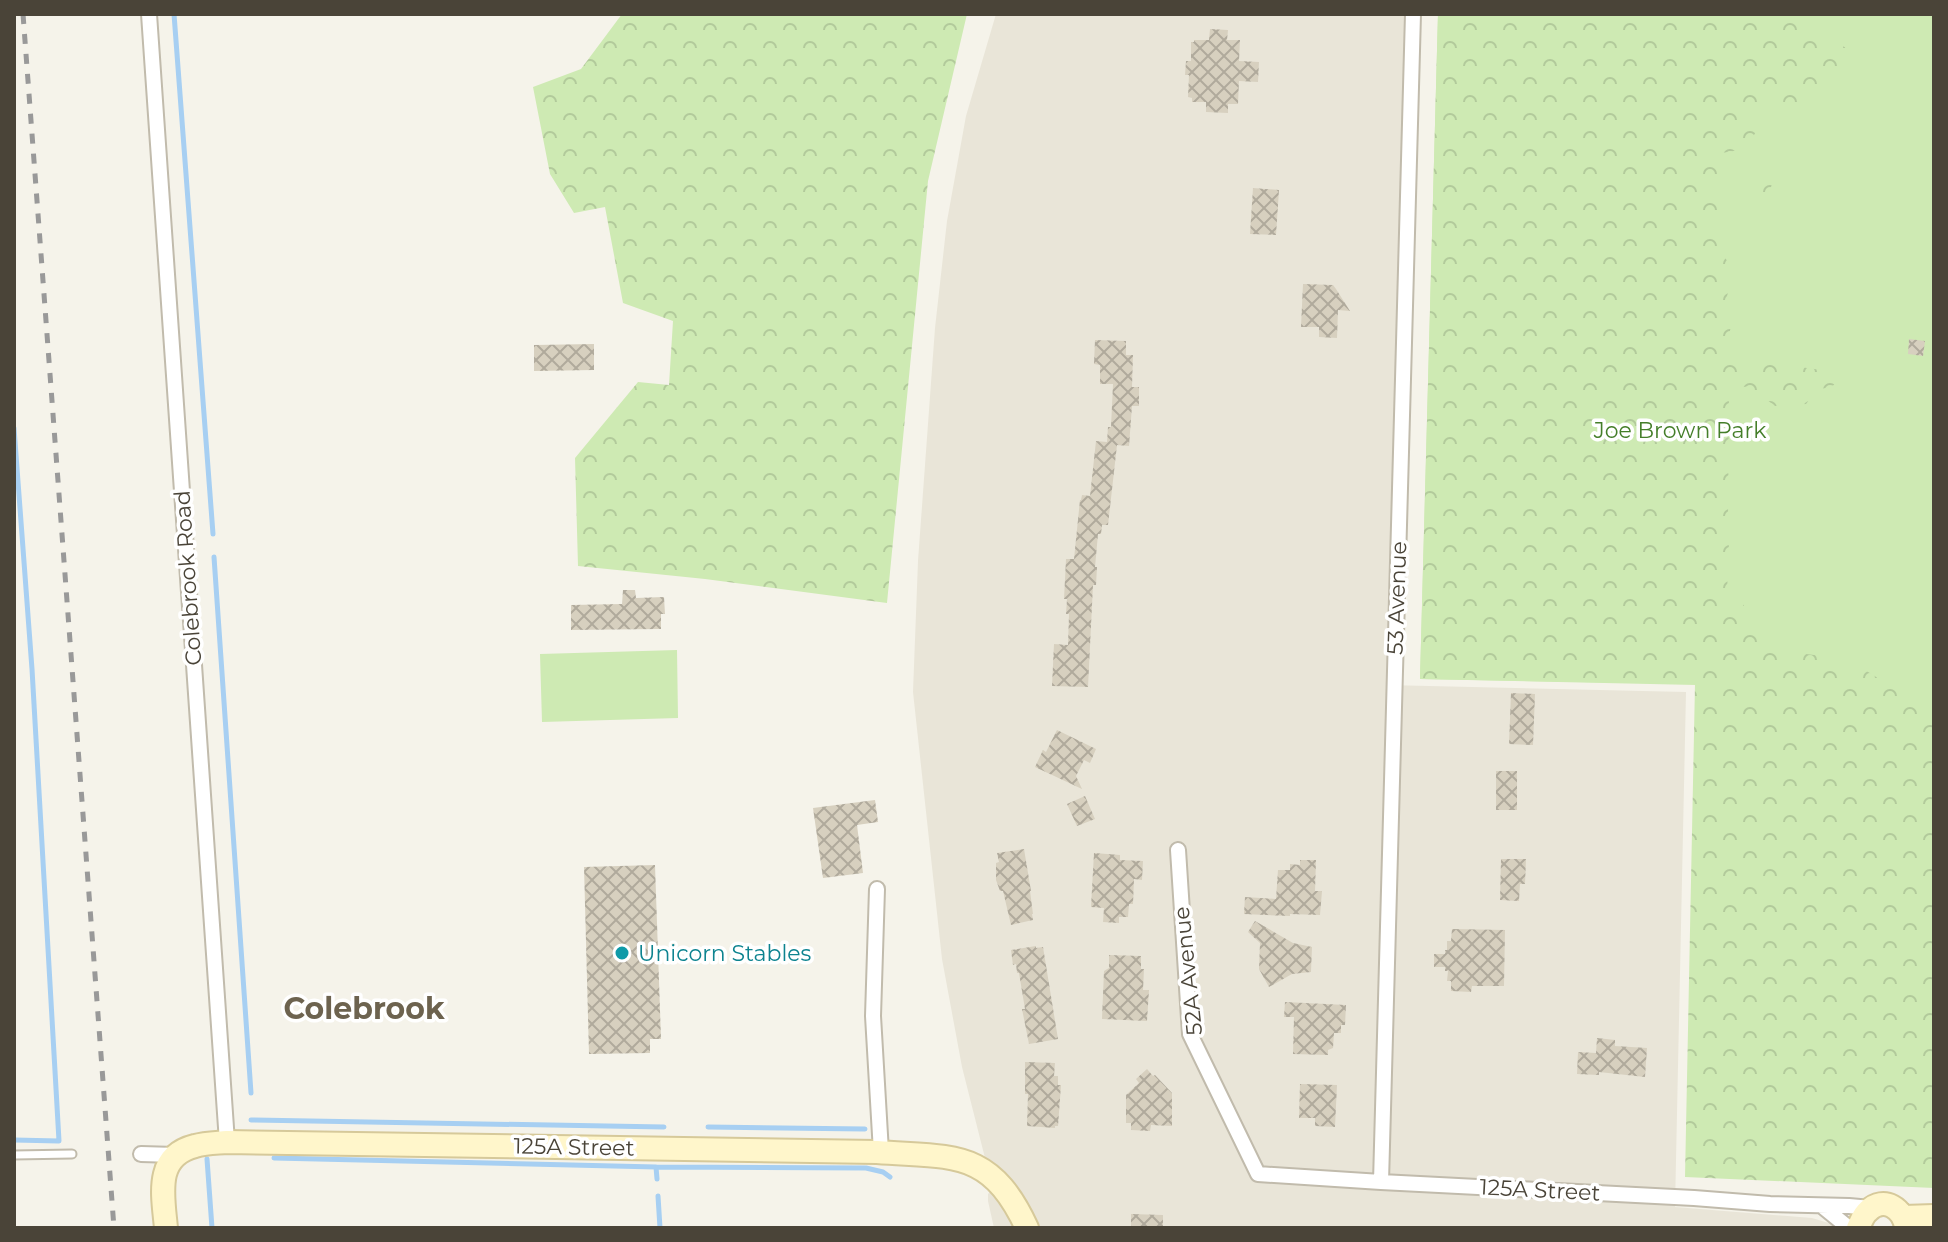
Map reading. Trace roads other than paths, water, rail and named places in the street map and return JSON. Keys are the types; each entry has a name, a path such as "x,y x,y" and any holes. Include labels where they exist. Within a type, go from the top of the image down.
{"street":[{"name":"Colebrook Road","path":"149,14 227,1142"},
{"name":"53 Avenue","path":"1381,1182 1413,14"},
{"name":"52A Avenue","path":"1178,850 1190,1034 1258,1174"},
{"path":"877,889 873,1016 881,1152"},
{"name":"125A Street","path":"141,1154 170,1162 185,1149 227,1142 881,1152 945,1156 975,1164 994,1178 1007,1191 1027,1228"},
{"path":"166,1228 163,1191 170,1162"},
{"name":"125A Street","path":"1258,1174 1849,1206 1860,1223"},
{"path":"1822,1206 1860,1223 1883,1204 1896,1208 1905,1222 1934,1216"}],"lane":[{"path":"14,1155 72,1154"}],"waterway":[{"path":"174,14 213,534"},
{"path":"14,428 32,669 59,1141 14,1140"},
{"path":"214,557 251,1093"},
{"path":"251,1120 664,1127"},
{"path":"708,1127 865,1129"},
{"path":"274,1158 656,1167 866,1168 890,1177"},
{"path":"207,1159 212,1228"},
{"path":"656,1167 657,1179"},
{"path":"658,1196 660,1228"}],"railway":[{"path":"23,14 114,1228"}],"place":[{"name":"Unicorn Stables","path":"622,953"}],"district":[{"name":"Colebrook","path":"364,1008"}],"park label":[{"name":"Joe Brown Park","path":"1680,430"}]}
